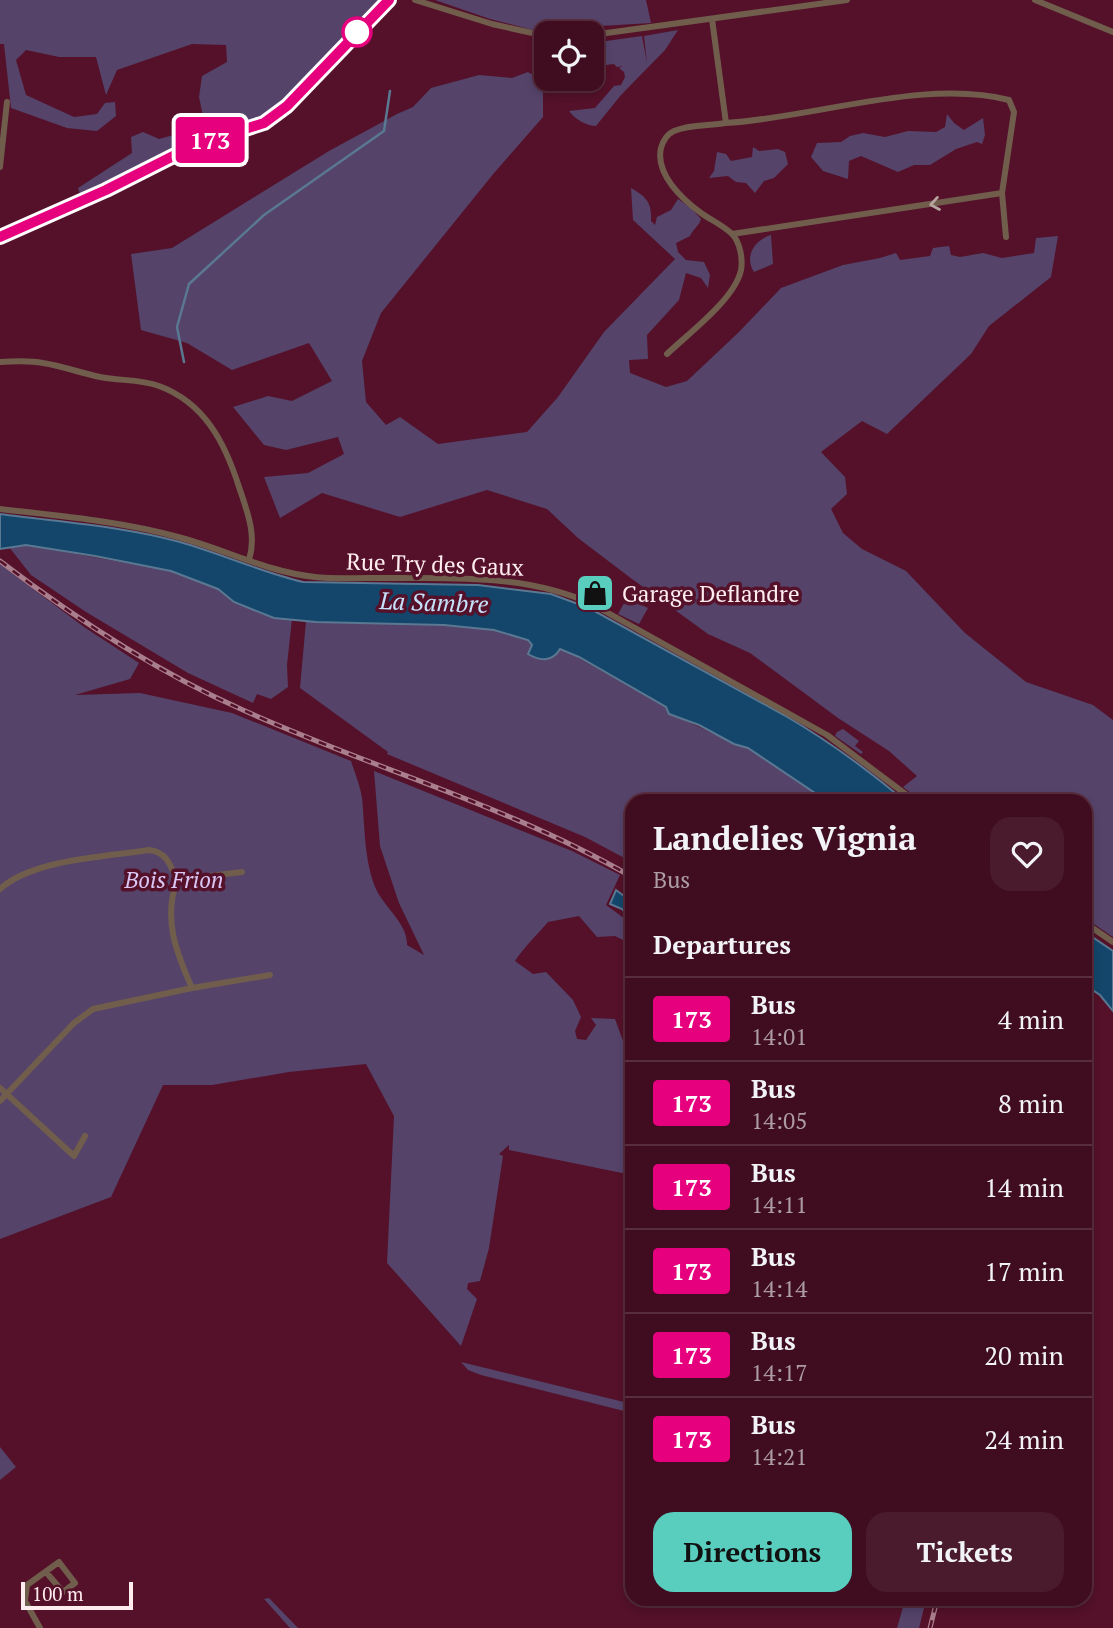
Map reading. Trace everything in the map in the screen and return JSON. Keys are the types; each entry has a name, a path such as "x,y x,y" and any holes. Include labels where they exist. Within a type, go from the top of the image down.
{"street":[{"path":"0,237 106,190 195,145 264,123 287,106 389,0"},
{"path":"415,0 503,27 534,33"},
{"path":"604,33 847,0"},
{"path":"1035,0 1113,32"},
{"path":"712,19 726,123"},
{"path":"667,354 735,285 742,268 740,251 732,234 684,198 664,172 660,155 662,144 669,133 682,128 927,95 985,95 1009,100 1014,112 1002,194 1006,237"},
{"path":"0,167 7,102"},
{"path":"732,234 1002,194"},
{"path":"0,362 41,362 104,378 140,382 159,386 186,400 204,415 219,437 238,483 253,538 249,560"},
{"name":"Rue Try des Gaux","path":"0,509 98,521 158,532 289,573 317,577 483,580 523,583 562,592 592,604 792,714 869,764 906,794"},
{"path":"0,889 24,874 60,864 149,850 158,851 165,855 177,880 170,906 171,930 192,988"},
{"path":"177,880 242,872"},
{"path":"1092,928 1113,942"},
{"path":"0,1101 83,1015 104,1006 270,975"},
{"path":"0,1088 74,1156 85,1136"},
{"path":"40,1628 25,1601 27,1585 59,1562 75,1583 63,1592 46,1572"}],"green space":[{"path":"0,0 382,0 271,113 239,127 195,139 80,194 78,188 132,153 131,137 143,132 159,139 188,131 188,120 203,116 199,97 202,76 227,62 226,45 192,44 117,70 106,95 96,57 59,57 26,50 16,60 26,95 74,117 97,114 105,103 115,102 116,116 97,131 67,128 11,108 4,44 0,44"},
{"path":"435,0 646,0 651,23 604,26 604,21 534,21 533,30"},
{"path":"678,30 665,50 621,95 596,126 588,125 574,117 569,111 595,108 614,86 621,85 625,77 619,68 623,66 604,65 604,41 642,36 647,63 644,36"},
{"path":"528,72 534,76 534,91 543,91 543,117 381,313 362,361 366,402 386,425 400,417 438,444 527,432 558,397 604,332 675,259 633,220 631,188 647,201 651,210 651,221 655,225 657,217 671,210 678,199 701,219 690,236 676,243 678,252 686,260 704,262 710,275 708,288 701,278 686,273 679,300 647,335 648,359 629,360 630,373 666,387 687,381 781,288 843,265 896,253 900,260 930,256 933,248 949,246 951,255 960,257 983,253 1002,258 1034,253 1036,238 1058,236 1051,277 989,326 971,354 887,434 862,421 821,452 845,477 847,494 831,509 843,533 862,549 906,571 965,633 1026,682 1093,705 1113,720 1113,937 1092,923 1092,794 912,794 903,787 917,776 889,751 838,718 750,653 708,634 578,538 547,509 487,490 400,517 322,493 280,518 264,477 308,473 344,454 338,437 286,450 264,445 233,407 268,396 292,401 332,381 309,343 232,370 187,343 141,330 131,254 172,248 329,151 413,107 431,88 479,75 512,78"},
{"path":"947,114 964,130 983,118 985,135 982,144 977,142 956,149 930,165 914,165 898,172 861,156 849,161 848,179 823,171 811,157 817,143 841,142 850,136 863,133 885,137 908,131 936,132 945,127"},
{"path":"753,147 759,151 778,149 785,152 788,164 774,178 764,181 755,193 746,183 736,182 728,176 709,178 714,171 717,152 726,154 731,161 752,157"},
{"path":"771,235 773,264 754,272 750,261 752,250 765,237"},
{"path":"26,545 171,571 219,589 234,602 274,618 292,619 287,665 288,687 271,699 257,694 253,703 188,673 86,612 31,575 9,547"},
{"name":"Bois Frion","path":"0,564 84,627 139,663 130,679 75,695 140,693 232,713 351,761 361,793 367,856 376,889 404,930 407,945 424,955 399,903 380,846 374,771 572,851 620,875 606,905 625,919 625,941 615,936 597,937 579,916 548,922 515,961 533,974 546,972 573,1000 581,1017 575,1031 577,1039 586,1040 596,1025 591,1018 615,1019 625,1046 625,1174 509,1150 509,1145 499,1154 503,1156 489,1248 480,1281 468,1283 467,1289 477,1299 461,1346 387,1263 394,1116 366,1064 289,1072 212,1085 163,1085 111,1197 0,1239"},
{"path":"627,598 648,608 639,624 618,614"},
{"path":"306,621 444,625 493,630 528,640 532,645 568,652 666,707 669,714 748,748 817,794 625,794 625,858 585,837 387,754 388,752 300,688"},
{"path":"843,729 859,741 855,746 863,752 861,754 835,736"},
{"path":"461,1362 625,1402 625,1411 481,1375 468,1370"},
{"path":"0,1447 16,1467 0,1480"},
{"path":"269,1598 298,1628 290,1628 264,1599"},
{"path":"903,1606 924,1606 919,1628 897,1628"}],"water":[{"name":"La Sambre","path":"0,514 114,528 158,537 303,582 478,585 551,594 589,608 784,715 846,755 896,794 817,794 748,748 669,714 666,707 579,657 560,649 550,658 538,658 528,654 532,645 528,640 494,630 444,625 316,622 274,618 234,602 218,589 171,571 26,545 0,549"},
{"path":"616,890 625,897 625,912 622,909 610,904"},
{"path":"1092,937 1113,951 1113,1011 1092,990"}],"waterway":[{"path":"184,362 177,327 189,284 264,215 384,131 390,91"}],"railway":[{"path":"0,561 117,643 210,695 291,731 538,829 625,873"},
{"path":"930,1628 936,1606"}],"bus line":[{"name":"173","path":"0,237 106,190 195,145 264,123 287,106 389,0"}],"place":[{"name":"Garage Deflandre","path":"595,593"}]}
